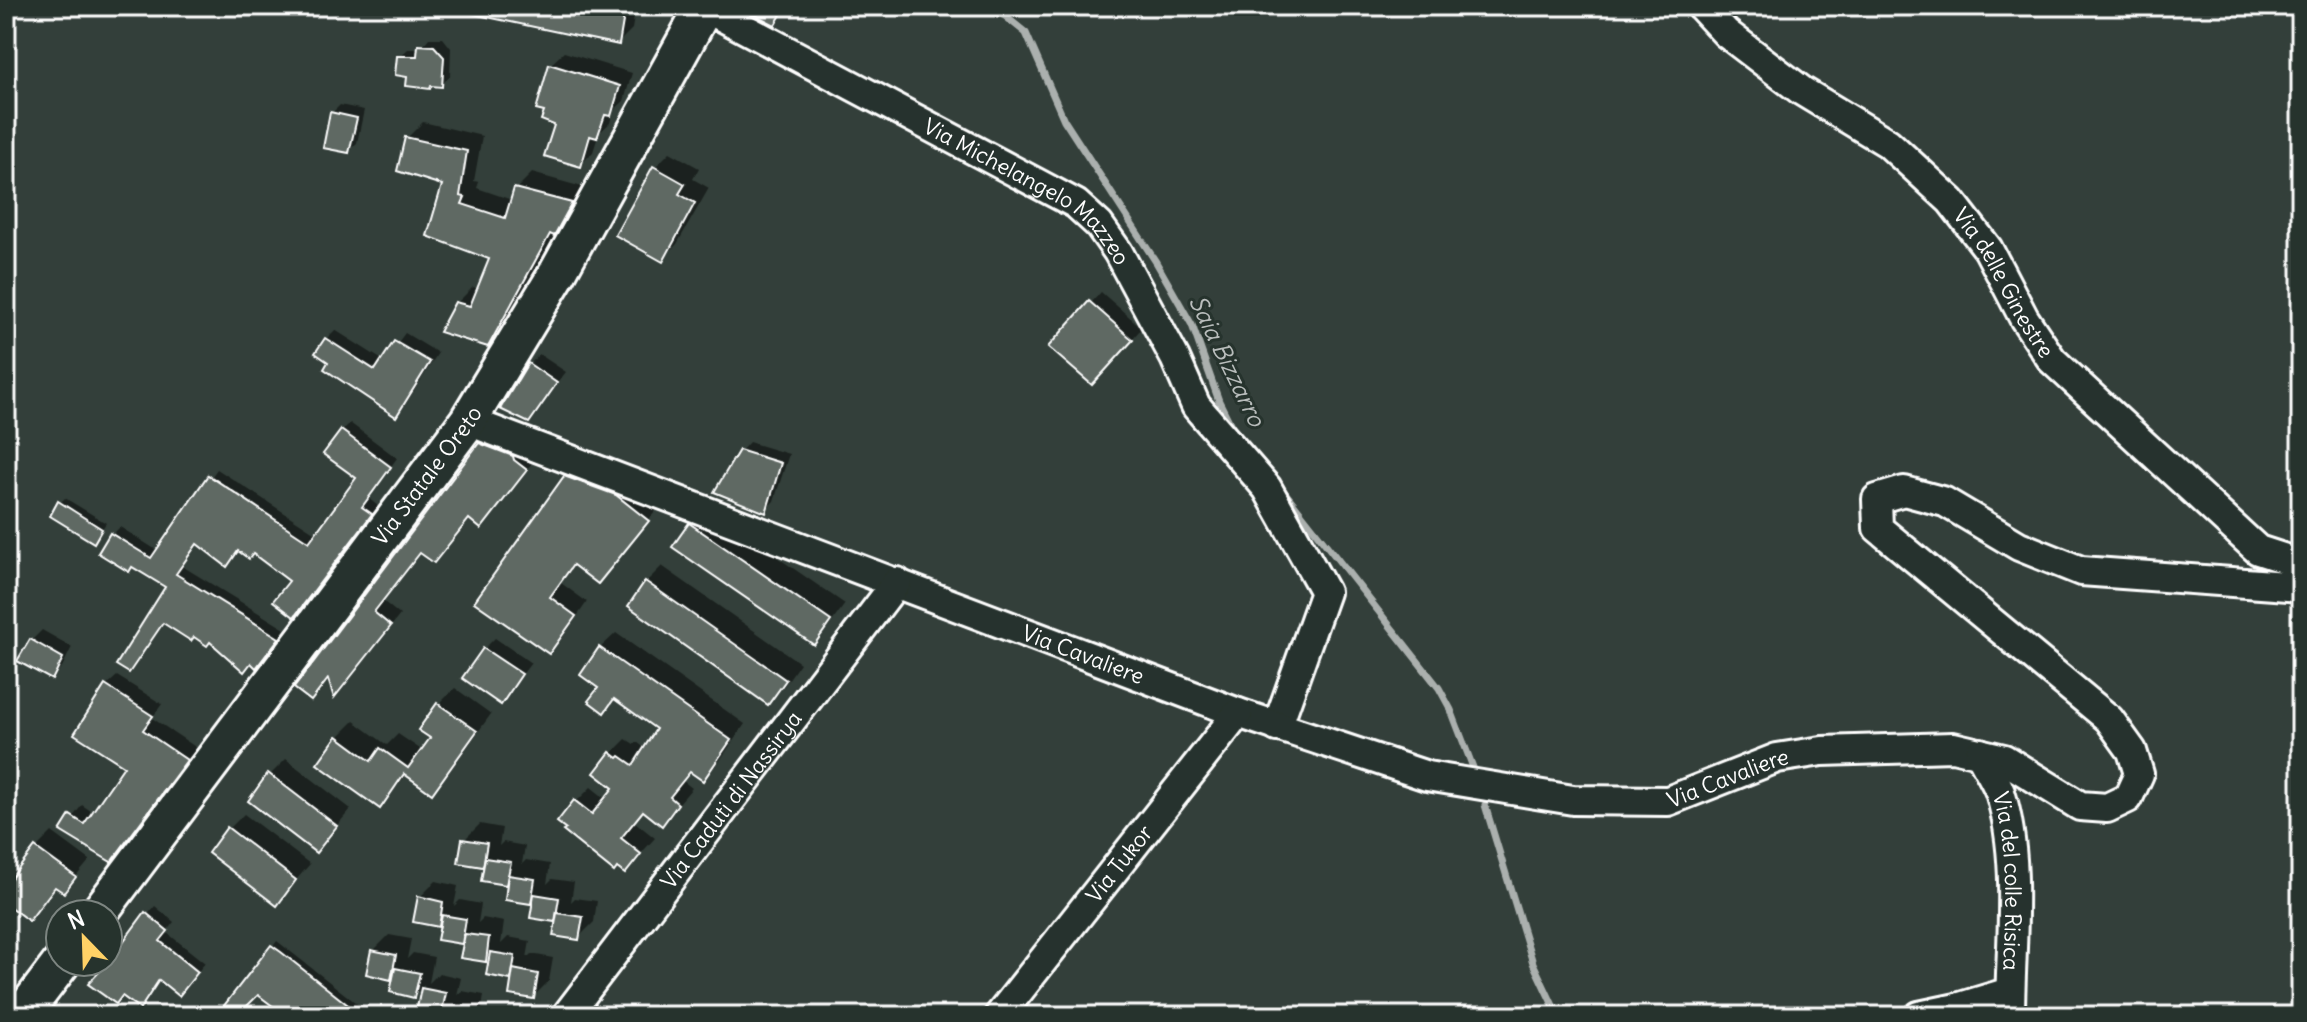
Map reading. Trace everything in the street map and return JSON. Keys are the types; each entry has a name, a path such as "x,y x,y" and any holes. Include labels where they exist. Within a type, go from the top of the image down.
{"main road":[{"name":"Via Statale Oreto","path":"110,898 468,421 557,274 704,7"},
{"path":"21,1016 50,978"}],"street":[{"name":"Via delle Ginestre","path":"1701,6 1726,33 1802,91 1888,143 1951,201 1988,249 2024,318 2052,360 2258,550 2301,564"},
{"name":"Via Michelangelo Mazzeo","path":"704,7 1076,204 1099,225 1118,252 1175,358 1196,406 1267,488 1325,592 1277,727"},
{"name":"Via Cavaliere","path":"468,421 1277,727 1427,776 1573,800 1668,801 1777,758 1822,751 1953,747 2004,759 2080,806 2107,808 2128,798 2139,774 2132,751 2109,719 1878,528 1877,499 1904,491 1945,502 2019,546 2081,571 2301,587"},
{"name":"Via Caduti di Nassirya","path":"566,1016 897,582"},
{"name":"Via Tukor","path":"999,1016 1238,713"},
{"name":"Via del colle Risica","path":"1980,753 1999,789 2008,821 2012,859 2010,1004"},
{"path":"1919,1016 1957,1008 2010,1004"}],"building":[{"path":"469,6 618,6 625,9 619,45 468,13"},
{"path":"738,6 786,6 775,25"},
{"path":"418,45 434,46 444,57 442,87 406,86 407,77 395,75 397,56 417,56"},
{"path":"549,64 620,86 611,116 605,115 597,138 590,136 581,167 544,156 554,125 541,120 544,112 536,110"},
{"path":"330,112 357,118 349,153 323,148"},
{"path":"405,137 467,151 460,196 465,197 462,204 505,218 514,188 572,203 554,236 550,234 488,347 439,332 455,302 470,306 489,259 427,236 442,185 397,171"},
{"path":"653,166 685,184 679,194 695,203 663,262 615,235"},
{"path":"1089,301 1133,340 1092,385 1048,347"},
{"path":"325,338 375,370 394,341 430,362 396,417 324,369 328,362 315,353"},
{"path":"528,363 557,383 529,423 500,409"},
{"path":"341,430 391,467 362,507 372,514 294,617 273,601 289,581 253,554 249,559 238,551 227,567 197,544 176,574 279,638 256,668 251,663 244,672 210,642 207,646 194,637 191,641 163,623 129,673 116,665 165,587 132,567 129,572 98,553 110,533 151,558 208,475 309,542 356,478 323,454"},
{"path":"479,443 513,456 527,470 481,529 469,519 434,563 420,553 374,612 391,626 334,698 328,679 311,701 294,688"},
{"path":"739,450 781,463 766,513 714,492"},
{"path":"564,476 616,495 649,521 598,584 573,565 550,597 576,616 549,654 474,602"},
{"path":"58,501 102,529 94,543 50,516"},
{"path":"689,523 831,621 814,645 672,547"},
{"path":"645,581 786,680 768,705 628,606"},
{"path":"30,639 63,658 52,680 17,661"},
{"path":"599,647 731,740 703,781 690,772 670,797 678,804 662,826 643,811 621,838 641,854 625,874 617,868 614,872 563,831 566,829 557,822 574,800 592,814 613,788 594,773 610,752 633,765 656,729 614,699 604,713 588,701 598,688 580,675"},
{"path":"483,648 522,674 501,705 462,678"},
{"path":"105,685 153,716 143,730 187,760 111,862 60,831 70,815 84,824 124,766 74,734"},
{"path":"437,703 477,731 432,794 404,774 380,809 317,764 337,736 371,761 380,748 408,768 430,738 418,730"},
{"path":"268,773 337,826 316,853 248,801"},
{"path":"227,827 296,880 277,906 208,853"},
{"path":"462,839 487,843 483,867 458,863"},
{"path":"35,847 76,877 64,893 55,887 29,921 6,904 6,885"},
{"path":"485,858 511,862 506,885 481,881"},
{"path":"508,875 535,879 531,904 505,900"},
{"path":"534,894 559,898 555,922 530,918"},
{"path":"418,896 443,902 439,927 413,922"},
{"path":"145,912 168,931 160,941 198,972 179,996 159,980 140,1009 122,996 116,1004 88,984 93,978 124,978 124,940"},
{"path":"557,913 583,917 579,940 553,936"},
{"path":"442,915 466,919 462,944 437,940"},
{"path":"465,934 489,937 486,962 460,958"},
{"path":"271,945 362,1016 286,1016 258,995 237,1016 216,1016"},
{"path":"371,950 396,955 391,980 366,974"},
{"path":"490,952 515,956 511,980 486,975"},
{"path":"395,968 420,973 414,998 390,992"},
{"path":"513,969 538,974 534,999 509,995"},
{"path":"421,988 446,993 441,1016 416,1013"}],"waterway":[{"name":"Saia Bizzarro","path":"982,6 1005,16 1026,33 1064,120 1156,262 1192,325 1219,401 1234,431"},
{"name":"Saia Bizzarro","path":"1283,490 1439,688 1451,710 1474,770"},
{"name":"Saia Bizzarro","path":"1485,805 1533,963 1558,1016"}]}
